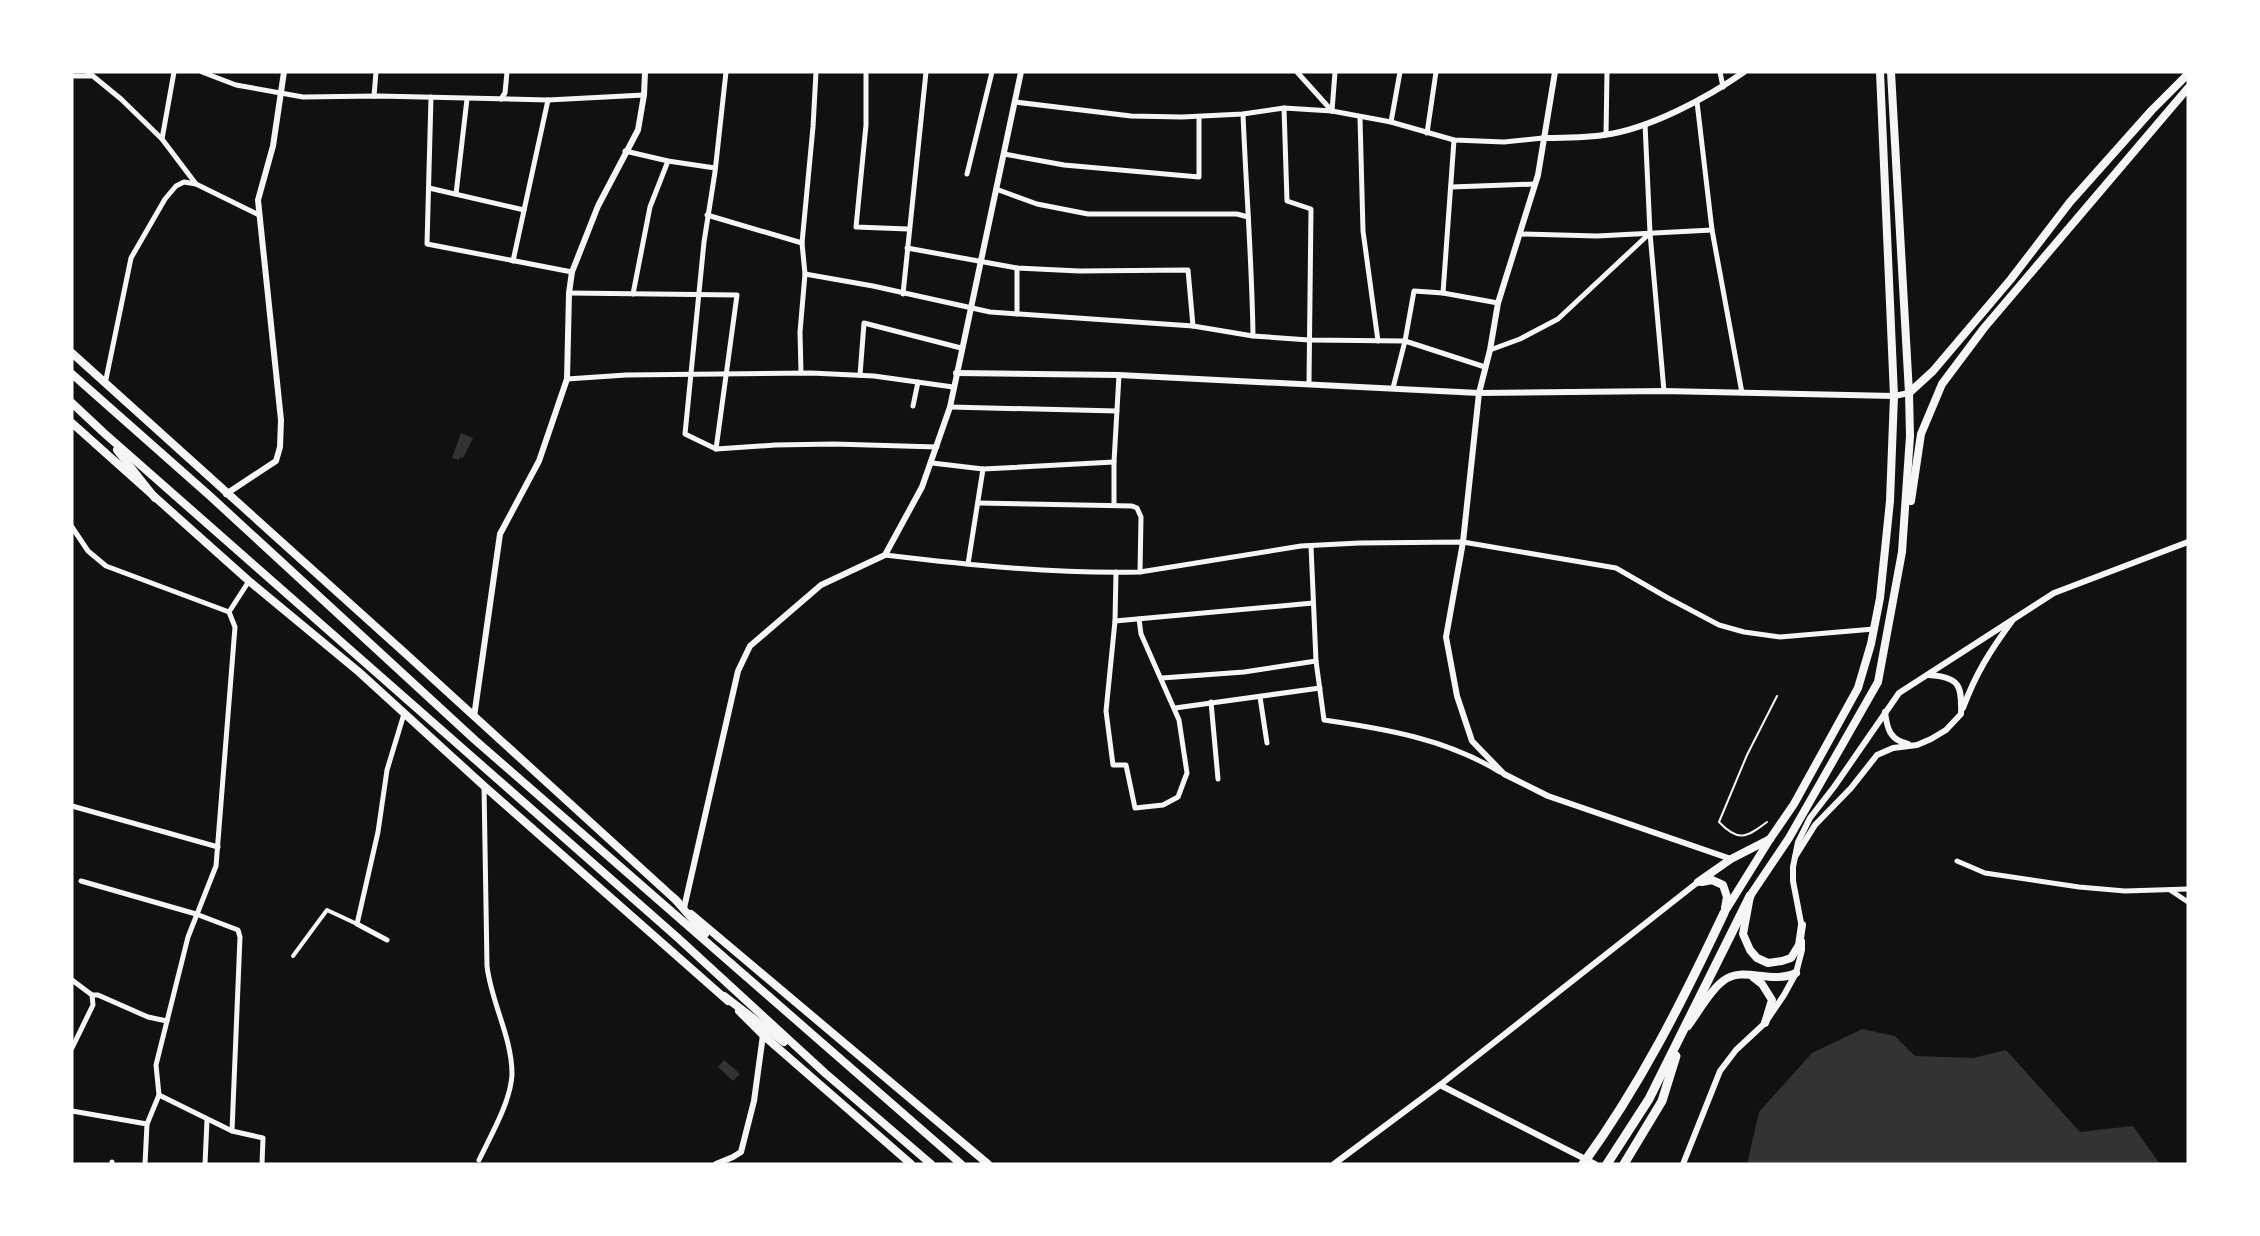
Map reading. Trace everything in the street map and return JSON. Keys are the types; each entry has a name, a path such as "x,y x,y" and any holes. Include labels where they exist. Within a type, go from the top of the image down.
{"highway":[{"path":"1606,1164 1649,1099 1750,896"},
{"path":"1583,1164 1645,1072 1681,1005 1724,914"},
{"path":"1625,1163 1662,1101 1682,1034"}],"main road":[{"path":"1724,914 1794,804 1858,688 1880,598 1890,501 1894,396 1881,72"},
{"path":"1891,72 1910,436 1902,552"},
{"path":"1909,393 1933,371 2011,279 2070,202 2152,110 2188,74"},
{"path":"1802,925 1799,945 1791,957 1782,961 1768,963 1757,958 1750,950 1743,934 1750,896 1789,838 1878,682 1922,434 1942,384 1984,328 2188,88"},
{"path":"72,354 684,908 988,1164"},
{"path":"1908,364 1918,374 1933,371"},
{"path":"72,374 210,496 475,740 961,1164"},
{"path":"72,403 931,1164"},
{"path":"72,423 249,581 359,672 484,786 724,996 763,1035 912,1164"},
{"path":"104,433 155,498"},
{"path":"1698,882 1731,859 1770,839"},
{"path":"1698,882 1712,880 1723,885 1727,897 1724,914"},
{"path":"674,898 724,957"},
{"path":"1682,1034 1721,981 1730,976 1750,975 1771,979 1785,978 1796,973"},
{"path":"1750,975 1762,984 1772,1000 1766,1023"},
{"path":"724,996 825,1072"},
{"path":"946,1151 967,1164"}],"street":[{"path":"162,139 174,72"},
{"path":"226,494 276,461 280,447 281,420 258,200 273,146 284,72"},
{"path":"374,96 376,72"},
{"path":"501,99 505,93 507,72"},
{"path":"474,717 500,534 539,461 567,379 569,293 572,272 598,206 638,130 645,72"},
{"path":"726,72 707,215 685,434 716,449 834,444 937,447"},
{"path":"801,373 800,332 806,274 802,243 816,72"},
{"path":"866,72 866,125 856,227 908,229"},
{"path":"903,294 926,72"},
{"path":"967,174 992,72"},
{"path":"885,555 922,487 932,464 950,407 1021,72"},
{"path":"1297,72 1332,111"},
{"path":"1332,111 1335,72"},
{"path":"1391,122 1400,72"},
{"path":"1427,133 1436,72"},
{"path":"1504,774 1472,741 1457,696 1446,637 1463,542 1479,393 1490,350 1498,303 1535,184 1556,72"},
{"path":"1606,135 1607,72"},
{"path":"1720,72 1723,87"},
{"path":"1015,102 1131,116 1199,117 1284,108 1332,111 1391,122 1454,140 1503,142 1606,135 1646,124 1697,102 1744,72"},
{"path":"206,73 236,85 303,97 374,96 548,100 644,95"},
{"path":"72,76 90,74 121,99 162,139 196,184"},
{"path":"431,97 427,244 572,272"},
{"path":"456,194 467,99"},
{"path":"513,261 548,100"},
{"path":"1697,102 1712,230 1742,393"},
{"path":"1284,108 1287,201 1311,209 1308,383"},
{"path":"1243,114 1253,336"},
{"path":"1004,154 1064,165 1199,177 1199,117"},
{"path":"1360,118 1363,231 1378,341"},
{"path":"1646,124 1650,233 1664,391"},
{"path":"1443,293 1454,140"},
{"path":"625,151 668,162 714,168"},
{"path":"633,294 650,207 668,162"},
{"path":"105,384 131,258 172,189 184,182 196,184 259,215"},
{"path":"1451,186 1535,184"},
{"path":"429,188 524,210"},
{"path":"996,189 1037,204 1088,214 1227,213 1248,217"},
{"path":"707,215 802,243"},
{"path":"1520,234 1597,236 1712,230"},
{"path":"1490,350 1520,339 1558,319 1650,233"},
{"path":"907,248 1017,268 1079,271 1188,270 1193,326"},
{"path":"1017,268 1017,314"},
{"path":"806,274 970,308 1017,314 1193,326 1253,336 1309,340 1405,341 1485,367"},
{"path":"1393,388 1414,291 1443,293 1498,303"},
{"path":"569,293 737,295 716,449"},
{"path":"860,375 864,323 961,348"},
{"path":"956,372 1119,375 1479,393 1664,391 1894,396 1909,393"},
{"path":"567,379 626,375 801,373 860,375 953,387"},
{"path":"1114,505 1119,375"},
{"path":"914,406 918,382"},
{"path":"950,407 1117,411"},
{"path":"932,464 983,469 1114,462"},
{"path":"968,564 983,469"},
{"path":"978,503 1132,506 1140,512 1140,572"},
{"path":"72,527 88,551 106,566 229,612 235,627 216,867 188,937 156,1065 159,1095 147,1125 145,1164"},
{"path":"684,908 738,670 750,646 821,585 885,555 968,564 1140,572 1311,546 1463,542 1616,568 1719,625 1755,634 1780,637 1874,629"},
{"path":"1683,1164 1720,1071 1736,1050 1766,1023 1796,973 1803,950 1802,925 1793,881 1798,842 1810,818 1892,702 1905,688 1958,656 2054,592 2188,542"},
{"path":"1311,546 1316,662 1324,720 1409,734 1474,757 1548,796 1731,859"},
{"path":"1116,572 1115,621 1106,711 1113,765 1126,765 1135,808 1163,804 1178,797 1187,773 1179,720 1141,634 1138,619"},
{"path":"229,612 249,581"},
{"path":"1115,621 1313,603"},
{"path":"1795,857 1815,825 1851,788 1877,755 1893,748 1917,745 1931,739 1946,730 1961,714 1970,688 1986,656 2017,615"},
{"path":"1162,678 1244,672 1316,662"},
{"path":"1928,674 1948,678 1958,685 1961,694 1961,714"},
{"path":"1175,708 1320,688"},
{"path":"1260,697 1267,743"},
{"path":"1211,702 1218,779"},
{"path":"1886,712 1891,735 1902,742 1917,745"},
{"path":"357,924 378,832 387,770 404,714"},
{"path":"479,1160 503,1109 512,1075 509,1052 487,966 484,786"},
{"path":"72,806 218,847"},
{"path":"1957,861 1985,873 2079,887 2126,891 2188,889"},
{"path":"81,881 196,914 238,930 240,937 232,1131"},
{"path":"1334,1164 1440,1085 1698,882"},
{"path":"2170,890 2188,902"},
{"path":"293,956 327,910 387,939"},
{"path":"72,980 92,994 148,1017 167,1022"},
{"path":"72,1048 93,1005 92,994"},
{"path":"716,1164 741,1152 754,1101 763,1035"},
{"path":"1440,1085 1594,1164"},
{"path":"159,1095 232,1131 263,1138 262,1164"},
{"path":"72,1111 147,1125"},
{"path":"205,1164 207,1120"}],"lane":[{"path":"1767,822 1746,836 1736,836 1728,832 1719,822 1747,755 1778,696"}],"shaded area":[{"path":"461,433 473,438 463,458 460,457 459,460 452,458"},
{"path":"1862,1029 1895,1036 1915,1056 1973,1058 2006,1050 2080,1132 2133,1126 2160,1164 1747,1164 1759,1112 1812,1053"},
{"path":"724,1060 740,1074 733,1081 718,1067"}]}
